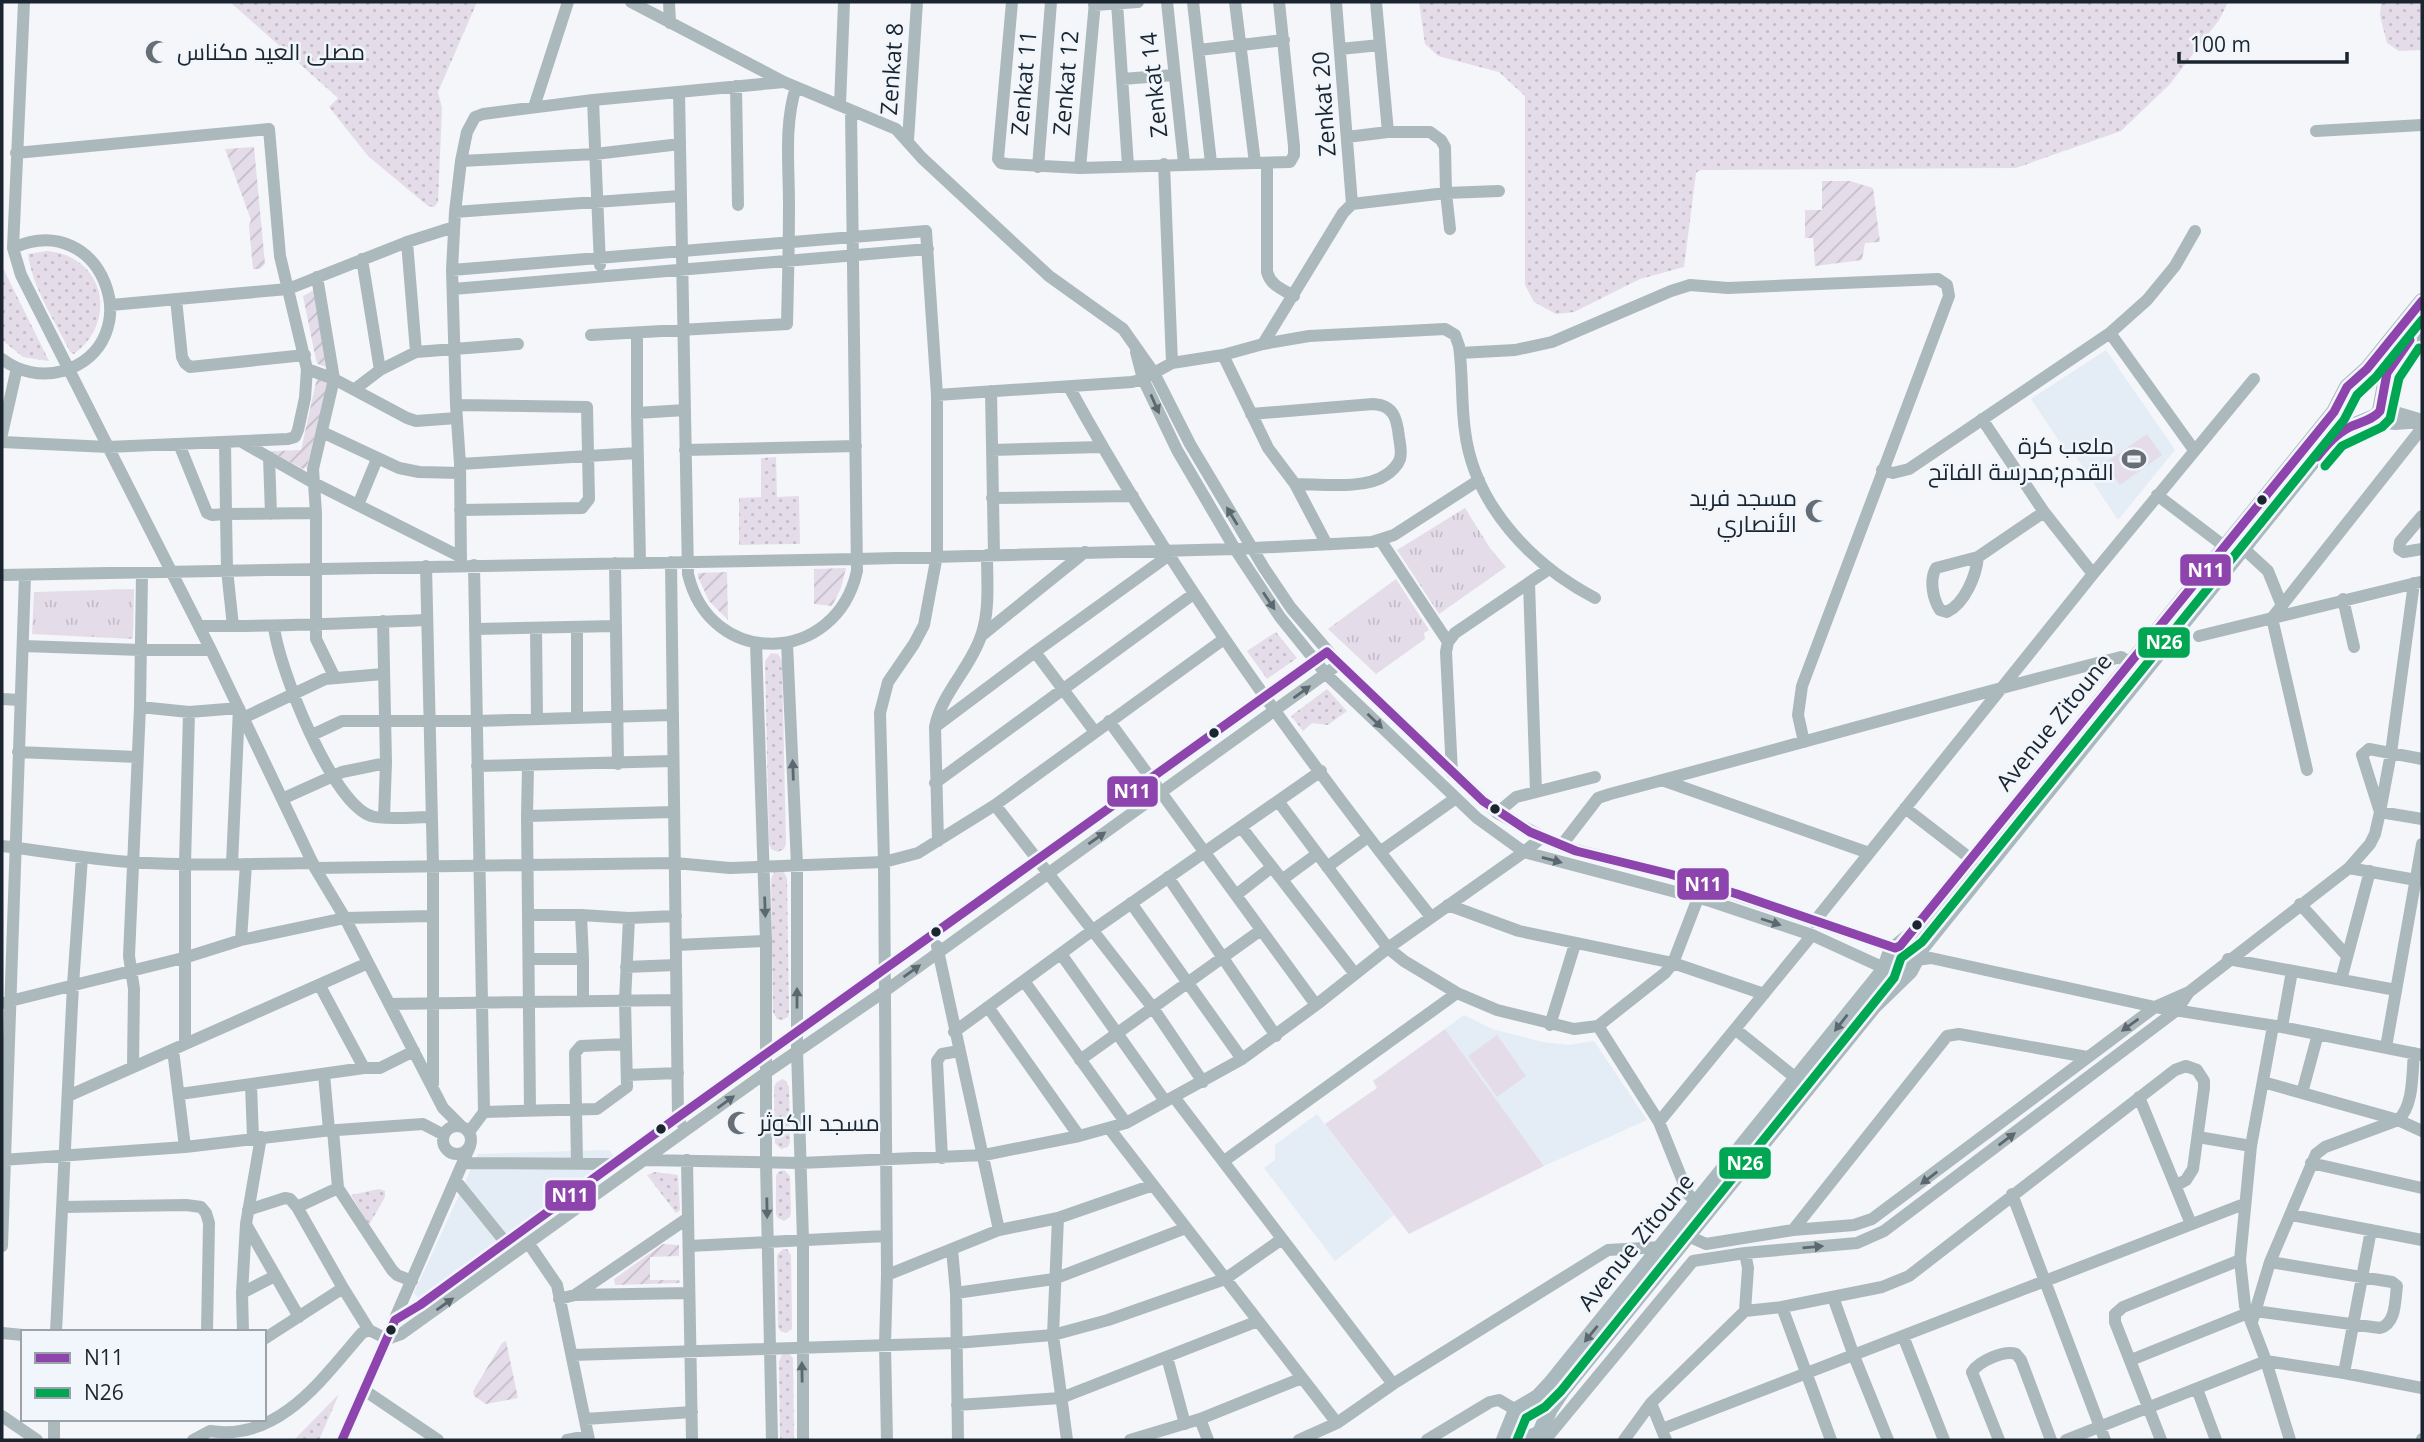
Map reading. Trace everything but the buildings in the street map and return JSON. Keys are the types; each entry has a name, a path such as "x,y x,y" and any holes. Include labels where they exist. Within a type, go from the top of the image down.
{"main road":[{"name":"Avenue Zitoune","path":"1539,1435 1562,1391 1874,1006 1910,971 1916,958 2234,550 2334,412 2348,388 2385,348 2422,301"},
{"path":"2384,398 2377,385 2365,379 2348,388 2343,406 2351,417 2364,421 2376,416 2384,398 2386,373 2422,325"},
{"name":"Avenue Zitoune","path":"1504,1440 1517,1412 1538,1397 1551,1383 1797,1079 1898,947 2131,663 2334,437 2364,421"},
{"path":"1898,947 1908,944 1912,946 1916,958"},
{"path":"1884,966 1892,978 1904,976"},
{"path":"1536,1407 1541,1411 1539,1435 1516,1433 1517,1412 1536,1407"}],"street":[{"path":"24,2 13,248 21,275 211,650 314,865 345,918 443,1108 471,1136 470,1146 457,1179 342,1440"},
{"path":"534,107 568,2"},
{"path":"631,2 790,84 893,127 922,158 1049,276 1113,321 1132,340 1149,376 1177,450 1280,617 1314,662 1477,818 1524,852 1698,898 1812,935 1884,966"},
{"path":"669,2 670,23"},
{"path":"679,92 687,562 691,586 712,620 733,635 756,643 787,643 823,628 842,608 854,584 858,559 853,237 844,2"},
{"name":"Zenkat 8","path":"908,140 917,2"},
{"path":"1012,2 999,159 1001,163 1080,168 1184,163 1285,163 1293,159 1279,2"},
{"name":"Zenkat 11","path":"1038,167 1051,2"},
{"path":"1095,3 1138,2"},
{"name":"Zenkat 14","path":"1167,2 1184,163"},
{"path":"1194,2 1211,163"},
{"path":"1235,2 1261,163 1267,272 1275,285 1294,296"},
{"name":"Zenkat 20","path":"1336,2 1352,204"},
{"path":"1376,2 1388,132"},
{"name":"Zenkat 12","path":"1080,168 1095,3"},
{"path":"1116,3 1128,166"},
{"path":"1199,50 1284,40"},
{"path":"1340,49 1380,45"},
{"path":"1122,79 1174,75"},
{"path":"484,1112 475,629 464,562 460,510 452,270 455,212 467,132 475,117 483,114 736,86 790,84"},
{"path":"592,335 787,324 787,133 790,84"},
{"path":"736,86 738,205"},
{"path":"593,100 601,275"},
{"path":"2316,131 2422,125"},
{"path":"2,442 108,447 288,439 295,437 305,398 306,362 280,256 269,129 16,153"},
{"path":"1347,137 1388,132 1430,132 1441,140 1445,146 1450,229"},
{"path":"461,160 595,154 680,144"},
{"path":"1164,164 1172,363"},
{"path":"1263,344 1343,213 1352,204 1446,192 1499,191"},
{"path":"455,212 680,196"},
{"path":"111,304 288,289 407,242 454,227"},
{"path":"1882,470 1893,473 1909,469 2110,333 2147,300 2175,266 2195,231"},
{"path":"452,270 926,232 937,394 937,555 923,625 914,644 894,671 881,703 887,1440"},
{"path":"2,359 17,368 37,373 67,369 86,359 100,343 108,325 111,304 103,275 83,252 44,240 13,248"},
{"path":"407,242 416,352"},
{"path":"453,289 928,250"},
{"path":"362,259 380,370"},
{"path":"317,277 334,366 334,379 313,469 317,568 316,639 334,676"},
{"path":"1460,353 1515,350 1552,342 1690,285 1728,288 1941,280 1949,288 1949,296 1802,686 1798,715 1804,742"},
{"path":"176,299 182,356 184,363 190,367 306,362 416,421 456,412 587,407 589,499 582,508 460,510"},
{"path":"937,394 1132,382 1172,363 1309,336 1445,329 1455,335 1460,353 1465,432 1469,453 1479,480 1497,513 1527,551 1549,569 1595,598"},
{"path":"637,333 640,562"},
{"path":"2110,333 2194,450"},
{"path":"355,389 380,370 416,352 518,344"},
{"path":"1223,355 1268,448 1295,484 1326,543"},
{"path":"2,434 17,368"},
{"path":"1149,376 1251,547 1291,608 1339,664 1497,813 1560,846 1686,878 1814,922 1898,947"},
{"path":"1814,922 2093,574 2254,379"},
{"path":"1069,387 1101,447 1192,595 1368,837 1431,917"},
{"path":"938,841 935,727 941,706 981,636 986,608 992,498 991,391"},
{"path":"2384,398 2392,411 2422,421"},
{"path":"1251,414 1373,404 1386,405 1394,413 1401,454 1396,466 1387,475 1355,484 1295,484"},
{"path":"637,412 685,411"},
{"path":"1983,419 2044,512 2093,574"},
{"path":"2364,421 2395,424 2422,421"},
{"path":"2272,618 2422,428"},
{"path":"322,432 377,459 419,472 637,453"},
{"path":"225,442 227,570 233,626"},
{"path":"241,442 464,562"},
{"path":"179,444 207,513 316,513"},
{"path":"685,450 856,446"},
{"path":"992,450 1101,447"},
{"path":"269,457 271,514"},
{"path":"358,505 377,459"},
{"path":"2,575 142,574 426,566 464,562 687,562 1085,552 1166,554 1381,541 1479,480"},
{"path":"2158,495 2234,550 2269,571 2282,606"},
{"path":"992,498 1133,496"},
{"path":"1978,557 1976,574 1965,592 1950,612 1940,610 1936,604 1933,571 1978,557 2044,512"},
{"path":"2422,516 2400,542 2399,549 2404,552 2422,549"},
{"path":"1381,541 1448,642"},
{"path":"981,636 1085,552"},
{"path":"935,727 1166,554"},
{"path":"671,562 678,1118 686,1131"},
{"path":"615,563 618,764"},
{"path":"426,566 433,865 433,1088"},
{"path":"1452,773 1446,652 1448,642 1455,634 1549,569"},
{"path":"133,1067 135,999 129,956 131,862 140,708 142,574"},
{"path":"2,1246 8,847 19,752 25,576"},
{"path":"1539,1435 1693,1261 1857,1242 1884,1231 2177,1010 2189,992 2348,868 2370,844 2375,834 2391,753 2418,582 2199,636"},
{"path":"1529,583 1536,792"},
{"path":"935,783 1192,595"},
{"path":"2343,599 2354,647"},
{"path":"2272,618 2307,770"},
{"path":"199,626 274,627 316,622 427,620"},
{"path":"383,621 386,763 384,817"},
{"path":"475,629 616,626"},
{"path":"274,627 282,663 294,694 337,786 371,817 430,817"},
{"path":"536,628 537,719"},
{"path":"577,628 577,718"},
{"path":"8,847 131,862 232,864 528,866 675,863 764,867 884,862 918,853 995,805 1224,639"},
{"path":"756,643 764,867 766,1163 772,1440"},
{"path":"787,643 797,864 803,1440"},
{"path":"23,646 211,650"},
{"path":"1035,652 1095,732"},
{"path":"395,1320 420,1305 1327,652"},
{"path":"1560,846 1598,798 2121,657 2131,663"},
{"path":"248,1210 285,1198 290,1199 369,1330 387,1339 401,1334 767,1072 885,991 1339,664"},
{"path":"140,708 241,713 334,676 383,674"},
{"path":"2,699 20,701"},
{"path":"185,1147 179,1047 187,957 185,863 189,712"},
{"path":"232,864 241,713"},
{"path":"312,735 342,720 477,721 672,715"},
{"path":"1109,721 1316,1006"},
{"path":"2380,812 2362,755 2369,749 2422,759"},
{"path":"19,752 137,757"},
{"path":"477,766 673,761"},
{"path":"282,799 331,775 386,763"},
{"path":"528,766 530,1110"},
{"path":"954,1032 1093,930 1321,771"},
{"path":"1497,813 1516,797 1595,777"},
{"path":"1661,780 1869,853"},
{"path":"1380,852 1456,798"},
{"path":"1278,801 1388,948 1404,961 1457,993 1497,1010 1550,1025 1574,1029 1598,1026 1665,973 1673,963 1698,898"},
{"path":"995,805 1153,1008 1203,1082"},
{"path":"1905,808 1970,859"},
{"path":"527,816 674,812"},
{"path":"2380,812 2422,819"},
{"path":"1241,827 1355,974"},
{"path":"1327,867 1368,837"},
{"path":"645,1160 800,1163 984,1156 1126,1123 1203,1082 1276,1036 1388,948 1541,838"},
{"path":"2386,1047 2422,844"},
{"path":"1283,879 1317,854"},
{"path":"56,1330 82,858"},
{"path":"242,940 246,864"},
{"path":"1236,895 1272,867"},
{"path":"2348,868 2416,880"},
{"path":"2341,980 2370,872"},
{"path":"1168,877 1276,1036"},
{"path":"1131,903 1242,1059"},
{"path":"2300,904 2347,956"},
{"path":"1448,905 1519,930 1673,963 1764,994"},
{"path":"528,915 629,918 677,916"},
{"path":"581,915 583,1001"},
{"path":"5,1002 187,957 242,940 345,918 432,916"},
{"path":"465,1129 484,1112 597,1109 627,1087 625,1000 629,918"},
{"path":"1080,1060 1261,930"},
{"path":"935,932 954,1032 999,1230"},
{"path":"1659,1122 1812,935"},
{"path":"676,945 765,941"},
{"path":"1550,1025 1575,944"},
{"path":"1061,954 1117,1034 1169,1099 1224,1161 1393,1384"},
{"path":"1916,958 1931,958 2155,1007 2277,1026 2418,1054 2403,1116 2325,1147 2316,1154 2270,1262 2252,1316"},
{"path":"529,959 583,959"},
{"path":"2228,959 2396,990"},
{"path":"68,1096 368,963"},
{"path":"626,967 676,965"},
{"path":"2290,1440 2242,1291 2240,1260 2251,1146 2263,1082 2292,971"},
{"path":"1024,981 1126,1123"},
{"path":"320,986 364,1068"},
{"path":"1688,1236 1706,1244 1793,1230 1854,1225 1879,1215 2155,1007 2189,992"},
{"path":"1224,1161 1457,993"},
{"path":"389,1004 676,1000"},
{"path":"988,1007 1079,1136"},
{"path":"1598,1026 1659,1122 1688,1194 1698,1203"},
{"path":"1735,1029 1797,1079"},
{"path":"1793,1230 1947,1036 1959,1034 2087,1057"},
{"path":"2302,1093 2318,1034"},
{"path":"577,1164 575,1053 581,1046 626,1044"},
{"path":"942,1158 937,1061 942,1054 959,1051"},
{"path":"180,1094 380,1068 414,1052"},
{"path":"1624,1440 1651,1403 1745,1311 1782,1307 1882,1287 1909,1276 2139,1097 2186,1066 2197,1070 2204,1081 2204,1088 2193,1169 2186,1180 2177,1185"},
{"path":"627,1074 678,1073"},
{"path":"324,1074 338,1188 392,1270 412,1281"},
{"path":"2263,1082 2398,1120 2422,1131"},
{"path":"243,1330 246,1224 257,1138 251,1085"},
{"path":"2139,1097 2191,1224"},
{"path":"443,1108 444,1144 455,1164 457,1179 506,1243"},
{"path":"3,1160 185,1147 331,1130 423,1124 444,1134"},
{"path":"444,1134 453,1126 465,1129"},
{"path":"1109,1128 1337,1423"},
{"path":"2198,1137 2251,1146"},
{"path":"449,1151 463,1153 470,1146"},
{"path":"687,1160 692,1440"},
{"path":"463,1163 614,1164"},
{"path":"2311,1163 2422,1188"},
{"path":"887,1275 999,1230 1059,1218 1153,1185"},
{"path":"297,1207 338,1188"},
{"path":"2012,1194 2105,1440"},
{"path":"1651,1403 1664,1435 1805,1373 2244,1204"},
{"path":"63,1207 186,1205 201,1208 209,1223 207,1330"},
{"path":"2292,1215 2422,1240"},
{"path":"575,1296 688,1218"},
{"path":"1059,1218 1053,1335 1068,1440"},
{"path":"246,1224 299,1317"},
{"path":"956,1293 1054,1279 1186,1228"},
{"path":"2344,1373 2371,1230"},
{"path":"689,1246 886,1237"},
{"path":"572,1355 956,1343 1053,1335 1108,1320 1225,1279 1282,1238"},
{"path":"529,1244 557,1285 585,1419 588,1438 567,1440"},
{"path":"1299,1440 1337,1423 1393,1384 1608,1250 1662,1247"},
{"path":"952,1249 956,1293 958,1440"},
{"path":"1745,1253 1748,1268 1745,1311"},
{"path":"2161,1440 2115,1322 2115,1314 2118,1310 2240,1260"},
{"path":"2131,1360 2252,1316 2380,1328 2391,1321 2397,1286 2392,1282 2270,1262"},
{"path":"242,1293 275,1276"},
{"path":"266,1338 343,1288"},
{"path":"559,1299 575,1296 689,1293"},
{"path":"1833,1297 1888,1440"},
{"path":"1782,1307 1832,1440"},
{"path":"957,1405 1061,1398 1258,1321"},
{"path":"193,1440 210,1430 242,1437 261,1429 296,1406 362,1333 369,1330"},
{"path":"2,1333 21,1335"},
{"path":"1903,1336 1944,1440"},
{"path":"1999,1440 1972,1372 1976,1366 2008,1352 2016,1354 2021,1360 2051,1440"},
{"path":"1167,1357 1185,1424"},
{"path":"2066,1440 2266,1361 2422,1388"},
{"path":"1130,1440 1200,1419 1302,1378"},
{"path":"2197,1389 2216,1440"},
{"path":"364,1390 438,1440"},
{"path":"1427,1440 1490,1402 1499,1400 1517,1412"},
{"path":"585,1419 692,1412"},
{"path":"2,1416 37,1440"},
{"path":"1200,1419 1208,1440"},
{"path":"51,1439 54,1421"}],"shaded area":[{"path":"2106,350 2175,450 2118,520 2071,449 2065,450 2031,399"},
{"path":"1464,1015 1492,1029 1543,1042 1570,1045 1594,1041 1647,1120 1544,1166 1445,1029"},
{"path":"1317,1114 1394,1215 1335,1261 1264,1168 1275,1160 1275,1145"},
{"path":"609,1150 615,1158 419,1299 414,1293 478,1154"}],"green space":[{"path":"230,2 477,2 438,92 442,108 438,202 434,207 428,206 368,156 329,107 338,98"},
{"path":"1419,2 2228,2 2219,20 2170,84 2121,131 2016,168 1700,170 1696,173 1684,267 1640,279 1574,312 1556,314 1534,302 1525,285 1525,96 1499,72 1438,56 1425,44"},
{"path":"2381,2 2422,2 2422,50 2399,51 2387,43 2380,16"},
{"path":"254,147 265,264 260,269 253,269 249,226 251,220 225,149"},
{"path":"1822,181 1850,181 1873,188 1880,242 1865,243 1862,260 1815,266 1813,238 1805,238 1805,210 1822,210"},
{"path":"47,251 66,255 82,264 99,292 97,324 88,340 74,354 70,352 45,304 30,267 28,254"},
{"path":"4,270 49,361 23,357 2,340"},
{"path":"314,290 326,367 318,364 316,360 303,296"},
{"path":"317,378 328,382 307,467 303,469 271,452 301,450"},
{"name":"ملعب كرة القدم;مدرسة الفاتح","path":"2147,434 2162,455 2120,485 2105,463"},
{"path":"776,457 777,497 799,496 800,544 739,545 739,498 761,497 761,458"},
{"path":"1465,508 1490,548 1506,567 1439,614 1397,550"},
{"path":"846,568 841,588 832,606 814,604 814,569"},
{"path":"727,572 728,620 709,601 698,577 698,573"},
{"path":"1396,579 1429,630 1424,633 1425,639 1376,674 1328,629"},
{"path":"134,589 133,639 32,634 34,592"},
{"path":"1276,632 1297,658 1267,679 1247,651"},
{"path":"771,653 778,654 782,661 786,844 784,849 778,852 771,849 769,844 765,661"},
{"path":"1327,689 1347,711 1328,725 1312,723 1303,731 1291,716"},
{"path":"774,872 784,872 787,878 789,1012 788,1017 782,1020 777,1019 773,1012 771,879"},
{"path":"1445,1029 1544,1166 1409,1234 1325,1124 1377,1088 1373,1081"},
{"path":"1497,1035 1526,1076 1497,1097 1468,1056"},
{"path":"782,1079 789,1087 790,1142 788,1147 781,1149 775,1143 774,1087"},
{"path":"784,1170 790,1176 791,1212 790,1217 784,1221 776,1214 776,1176"},
{"path":"655,1172 678,1175 680,1210 676,1213 647,1175"},
{"path":"379,1189 385,1191 385,1197 369,1225 351,1195"},
{"path":"663,1244 679,1245 679,1256 650,1257 650,1280 679,1280 680,1283 615,1285 614,1279"},
{"path":"787,1249 791,1255 792,1329 786,1333 778,1327 777,1255"},
{"path":"506,1341 518,1398 486,1404 474,1396 473,1391 502,1343"},
{"path":"783,1353 789,1353 793,1358 794,1440 780,1440 779,1361"},
{"path":"339,1394 319,1440 294,1440"}],"transit line":[{"name":"N11","path":"342,1440 395,1320 420,1305 1327,652 1483,801 1530,832 1576,851 1670,874 1895,948 1900,946 2334,412 2347,387 2367,369 2422,301"},
{"name":"N26","path":"1517,1440 1526,1418 1545,1407 1561,1391 1894,978 1901,958 1922,942 2344,420 2357,395 2376,377 2422,320"},
{"name":"N11","path":"2317,457 2340,433 2370,419 2380,411 2387,373 2410,340"},
{"name":"N26","path":"2325,466 2342,446 2382,427 2390,419 2399,378 2419,348"}],"place":[{"name":"مصلى العيد مكناس","path":"157,52"},
{"name":"ملعب كرة القدم;مدرسة الفاتح","path":"2134,459"},
{"name":"مسجد فريد الأنصاري","path":"1817,511"},
{"name":"مسجد الكوثر","path":"739,1123"}]}
